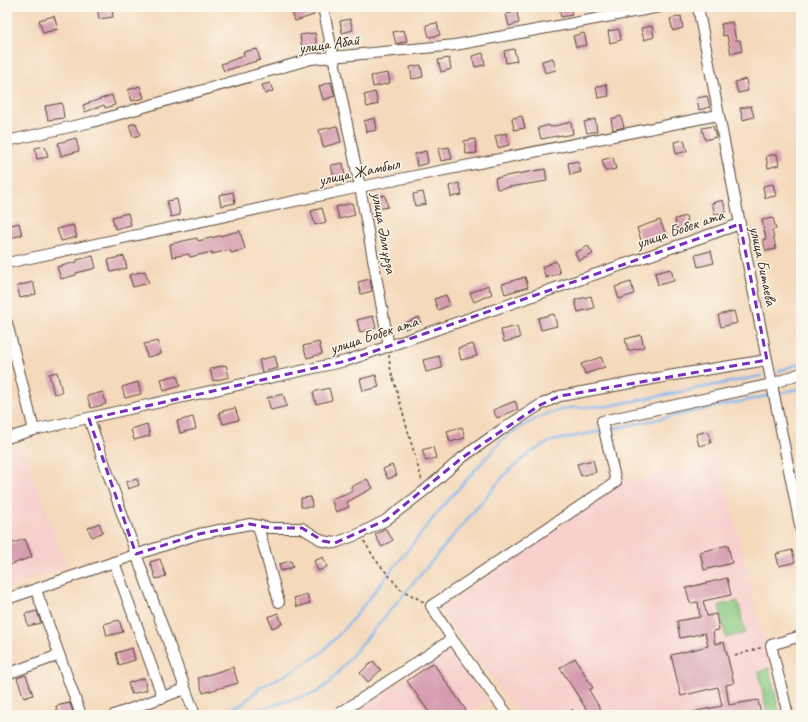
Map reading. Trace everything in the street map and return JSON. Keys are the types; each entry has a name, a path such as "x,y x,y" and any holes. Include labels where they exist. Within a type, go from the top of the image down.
{"street":[{"name":"улица Әлмұрза","path":"322,7 360,187 389,347"},
{"name":"улица Абай","path":"7,141 92,122 311,59 455,45 660,7"},
{"name":"улица Битаева","path":"698,7 767,360 798,500 801,530"},
{"name":"улица Жамбыл","path":"7,263 360,187 718,115"},
{"name":"улица Бобек ата","path":"7,438 34,430 346,361 740,224"},
{"path":"7,323 34,430"},
{"path":"7,599 198,534 250,524 270,528 302,528 323,541 335,543 360,534 386,520 424,491 463,457 540,405 560,396 767,360"},
{"path":"508,715 452,639 431,606 616,482 602,421 772,384 801,373"},
{"path":"89,419 136,554 195,715"},
{"path":"258,526 280,602"},
{"path":"114,562 163,698"},
{"path":"36,590 81,715"},
{"path":"788,715 770,645 801,636"},
{"path":"337,715 452,639"},
{"path":"7,674 59,655"},
{"path":"114,715 185,690"}],"path":[{"path":"389,347 390,368 424,491"},
{"path":"360,534 374,559 400,589 431,606"},
{"path":"735,656 770,645"},
{"path":"572,709 575,715"}],"highlighted area":[{"path":"740,224 767,360 560,396 540,405 463,457 386,520 335,543 323,541 302,528 270,528 250,524 199,534 136,554 89,419 346,361"}],"shaded area":[{"path":"22,445 67,568 7,588 7,449"},
{"path":"719,457 782,715 520,715 440,610 623,482"},
{"path":"450,649 487,700 466,715 351,715"}],"green space":[{"path":"738,601 745,633 726,638 719,605"},
{"path":"769,668 780,715 767,715 759,672"}],"building":[{"path":"97,7 112,7 113,17 99,19"},
{"path":"301,7 311,7 314,15 295,21 291,10"},
{"path":"559,7 570,7 572,15 561,17"},
{"path":"517,12 519,23 509,26 506,14"},
{"path":"54,16 58,29 43,33 39,20"},
{"path":"681,16 683,28 673,31 670,19"},
{"path":"350,19 353,30 342,33 340,21"},
{"path":"732,22 736,40 740,40 742,51 731,54 727,35 723,36 721,24"},
{"path":"437,23 440,35 429,37 426,25"},
{"path":"652,26 654,37 644,40 641,28"},
{"path":"619,29 621,40 610,43 608,31"},
{"path":"404,30 407,41 396,44 393,32"},
{"path":"315,33 317,47 302,49 300,35"},
{"path":"584,33 587,45 576,47 573,36"},
{"path":"257,49 260,60 224,71 221,64 244,56 243,52"},
{"path":"514,49 517,61 506,63 504,51"},
{"path":"483,53 485,65 475,67 472,56"},
{"path":"449,58 451,69 441,72 438,60"},
{"path":"553,58 556,70 545,73 542,61"},
{"path":"421,65 423,77 412,79 410,67"},
{"path":"388,73 390,83 373,87 371,76"},
{"path":"746,79 748,91 738,93 735,82"},
{"path":"331,82 335,96 323,100 319,86"},
{"path":"270,83 273,91 265,94 262,85"},
{"path":"606,84 609,96 598,98 596,87"},
{"path":"140,86 144,98 132,101 128,90"},
{"path":"375,92 378,104 367,107 364,95"},
{"path":"112,95 115,105 105,108 104,105 85,112 83,105"},
{"path":"707,96 710,107 699,110 697,98"},
{"path":"62,103 64,118 48,120 45,106"},
{"path":"751,106 754,117 743,120 740,108"},
{"path":"522,116 525,128 514,130 512,118"},
{"path":"621,116 624,127 613,130 611,119"},
{"path":"375,118 377,130 366,132 364,121"},
{"path":"595,119 597,131 587,133 584,122"},
{"path":"571,122 573,134 541,139 538,128"},
{"path":"136,123 140,135 133,137 129,125"},
{"path":"337,126 341,142 323,147 319,130"},
{"path":"713,126 716,137 705,140 702,128"},
{"path":"506,133 509,145 498,148 495,136"},
{"path":"76,138 79,151 61,156 58,143"},
{"path":"475,139 477,153 466,154 464,141"},
{"path":"684,140 687,151 676,154 674,142"},
{"path":"45,146 48,157 37,159 35,148"},
{"path":"449,147 452,159 441,161 438,149"},
{"path":"426,151 428,163 417,166 415,154"},
{"path":"777,154 779,165 768,168 766,156"},
{"path":"613,157 616,169 605,171 602,160"},
{"path":"578,161 581,172 570,175 568,163"},
{"path":"343,163 345,176 334,178 331,165"},
{"path":"545,169 547,181 497,189 495,178"},
{"path":"459,183 462,195 451,197 449,186"},
{"path":"773,184 776,196 765,198 763,186"},
{"path":"233,192 235,203 221,206 219,195"},
{"path":"423,192 426,204 415,206 413,194"},
{"path":"385,195 388,207 377,209 374,198"},
{"path":"177,199 180,215 171,217 167,201"},
{"path":"723,200 726,212 715,214 712,203"},
{"path":"352,203 355,215 339,219 336,207"},
{"path":"322,208 326,222 315,225 311,211"},
{"path":"128,213 131,225 115,229 112,217"},
{"path":"686,216 688,228 677,230 675,219"},
{"path":"773,218 776,229 772,230 776,249 766,251 763,239 766,239 762,220"},
{"path":"660,220 666,235 642,243 637,228"},
{"path":"19,223 22,235 7,239 7,226"},
{"path":"73,225 77,237 61,241 57,229"},
{"path":"240,231 245,249 231,253 230,250 190,257 189,254 172,257 170,244 197,238 198,241"},
{"path":"588,246 593,254 579,261 575,253"},
{"path":"711,251 714,263 698,267 695,255"},
{"path":"93,256 96,268 76,273 76,275 61,279 57,267"},
{"path":"124,256 127,268 111,272 108,260"},
{"path":"556,261 560,273 546,278 542,267"},
{"path":"671,269 674,281 658,285 655,273"},
{"path":"145,271 149,283 133,287 129,275"},
{"path":"525,277 528,287 505,294 502,284"},
{"path":"370,279 372,291 361,294 358,282"},
{"path":"33,282 36,294 20,298 17,286"},
{"path":"631,282 634,294 619,299 615,287"},
{"path":"488,285 492,294 474,302 470,293"},
{"path":"446,295 450,305 438,310 434,299"},
{"path":"591,296 594,308 578,312 575,300"},
{"path":"734,311 737,323 721,327 718,315"},
{"path":"554,314 557,326 541,330 538,318"},
{"path":"373,316 376,328 360,332 357,320"},
{"path":"419,317 421,323 405,329 403,324"},
{"path":"517,326 520,338 504,342 501,330"},
{"path":"641,335 644,347 628,351 625,339"},
{"path":"158,341 161,354 147,357 144,344"},
{"path":"319,342 322,354 307,358 303,346"},
{"path":"473,344 477,356 461,360 458,348"},
{"path":"275,356 278,368 262,372 259,360"},
{"path":"439,356 442,368 426,372 423,360"},
{"path":"601,357 605,367 585,374 581,364"},
{"path":"226,365 229,377 213,381 210,369"},
{"path":"57,372 62,392 54,394 49,374"},
{"path":"177,375 180,386 164,391 161,379"},
{"path":"376,375 379,387 363,391 360,379"},
{"path":"138,382 141,394 125,398 122,387"},
{"path":"329,388 332,400 316,404 313,392"},
{"path":"103,392 106,404 91,408 87,396"},
{"path":"283,394 287,406 271,410 267,398"},
{"path":"515,401 518,409 497,418 493,410"},
{"path":"235,408 239,420 223,424 219,412"},
{"path":"193,417 196,429 180,433 177,421"},
{"path":"147,424 150,436 134,440 131,429"},
{"path":"462,427 465,438 450,442 447,431"},
{"path":"708,431 711,443 699,446 696,434"},
{"path":"433,447 436,458 426,461 422,450"},
{"path":"593,460 596,472 581,476 577,464"},
{"path":"392,465 397,475 388,479 383,469"},
{"path":"137,479 139,485 128,489 126,482"},
{"path":"367,479 373,488 347,502 349,507 336,512 331,499 353,491 351,487"},
{"path":"311,497 312,507 301,507 301,498"},
{"path":"99,523 103,532 92,537 88,528"},
{"path":"385,528 393,540 382,547 375,535"},
{"path":"25,539 32,557 7,566 7,545"},
{"path":"728,545 732,563 704,570 700,552"},
{"path":"792,550 795,562 779,566 776,554"},
{"path":"323,557 327,567 318,571 314,561"},
{"path":"160,559 166,576 156,579 150,562"},
{"path":"291,561 293,567 281,571 279,564"},
{"path":"727,578 731,595 703,601 707,616 716,614 719,630 713,631 715,644 724,642 734,683 726,685 729,705 758,700 761,715 693,715 692,712 722,706 718,687 681,696 671,655 708,646 705,633 680,638 677,621 700,617 698,602 690,603 686,588"},
{"path":"307,594 310,603 297,607 294,598"},
{"path":"37,611 41,623 28,626 25,614"},
{"path":"278,613 282,624 272,628 268,617"},
{"path":"119,620 123,632 107,636 104,624"},
{"path":"132,648 135,660 119,665 116,653"},
{"path":"575,658 593,688 589,690 601,710 593,715 590,715 560,668"},
{"path":"373,661 381,670 368,682 360,673"},
{"path":"433,663 466,710 458,715 431,715 407,681"},
{"path":"233,667 238,683 203,693 198,678"},
{"path":"26,675 33,695 24,698 17,678"},
{"path":"144,678 147,690 131,694 128,683"},
{"path":"70,703 74,715 58,715 56,706"}],"waterway":[{"path":"779,371 801,363"},
{"path":"219,715 241,705 261,687 296,669 320,654 347,626 443,506 503,439 522,426 546,414 569,408 608,406 761,376"},
{"path":"777,394 801,388"},
{"path":"607,430 772,395"},
{"path":"240,715 318,692 328,684 508,471 530,453 551,441 602,431"}]}
